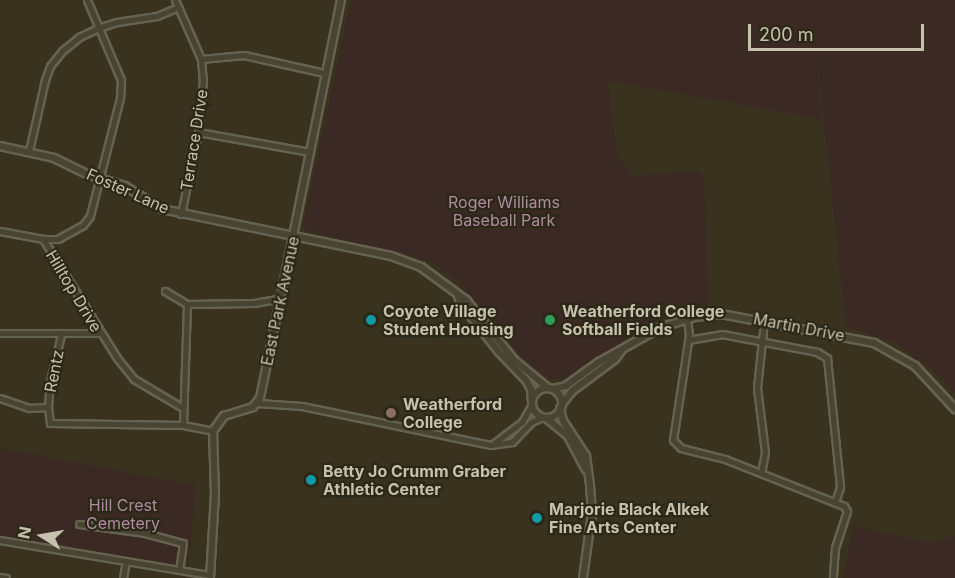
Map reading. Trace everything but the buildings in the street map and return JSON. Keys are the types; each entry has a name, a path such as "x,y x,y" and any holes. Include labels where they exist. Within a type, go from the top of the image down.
{"street":[{"name":"Hilltop Drive","path":"43,239 58,239 83,225 90,216 120,98 121,80 87,0"},
{"name":"Terrace Drive","path":"175,0 201,59 203,80 198,132 182,213"},
{"name":"East Park Avenue","path":"258,404 282,298 324,73 341,0"},
{"path":"29,152 50,66 80,37 117,22 157,16 178,8"},
{"path":"201,59 244,55 324,73"},
{"path":"198,132 310,152"},
{"name":"Foster Lane","path":"0,146 54,158 99,178 125,186 162,209 406,260 442,280 458,295"},
{"path":"0,231 43,239"},
{"name":"Hilltop Drive","path":"43,239 100,333 134,378 183,408"},
{"path":"165,291 187,304 254,303 282,298"},
{"path":"458,295 466,300 514,360 559,394 563,421 586,456 592,513 583,578"},
{"path":"458,295 461,304 499,352 526,380 531,389 534,410 568,436 588,473"},
{"path":"183,425 187,304"},
{"name":"Martin Drive","path":"551,388 566,386 582,373 623,348 663,327 687,319 721,314 874,343 915,366 955,409"},
{"path":"687,319 688,340 673,440 681,448 725,459 835,502 847,511 835,547 833,578"},
{"path":"761,473 765,452 757,388 764,321"},
{"path":"0,333 61,335 100,333"},
{"path":"688,340 722,334 817,352 828,358 840,487 835,502"},
{"name":"Rentz","path":"48,407 50,381 61,335"},
{"name":"Martin Drive","path":"561,407 572,391 615,359 623,348"},
{"path":"491,445 522,422 539,390 551,388"},
{"path":"0,398 29,408 48,407 50,423 183,425 213,431"},
{"path":"0,540 210,576 215,495 213,431 224,416 258,404 302,406 491,445 512,442 531,422 556,414 561,407"},
{"path":"79,524 145,533 183,543 179,570"},
{"path":"123,578 126,561"},
{"path":"0,577 6,578"}],"green space":[{"name":"Roger Williams Baseball Park","path":"351,0 955,0 955,394 933,370 895,343 846,326 815,36 821,119 608,81 616,151 630,176 697,171 704,177 708,303 704,309 646,323 599,360 563,379 550,379 533,367 513,346 508,346 484,317 485,312 460,284 437,265 405,253 310,233 303,226"},
{"name":"Hill Crest Cemetery","path":"0,448 196,485 188,566 0,537"},
{"path":"853,526 932,543 955,536 955,578 843,578"}],"place":[{"name":"Coyote Village Student Housing","path":"371,320"},
{"name":"Weatherford College Softball Fields","path":"550,320"},
{"name":"Weatherford College","path":"391,413"},
{"name":"Betty Jo Crumm Graber Athletic Center","path":"311,480"},
{"name":"Marjorie Black Alkek Fine Arts Center","path":"537,518"}]}
